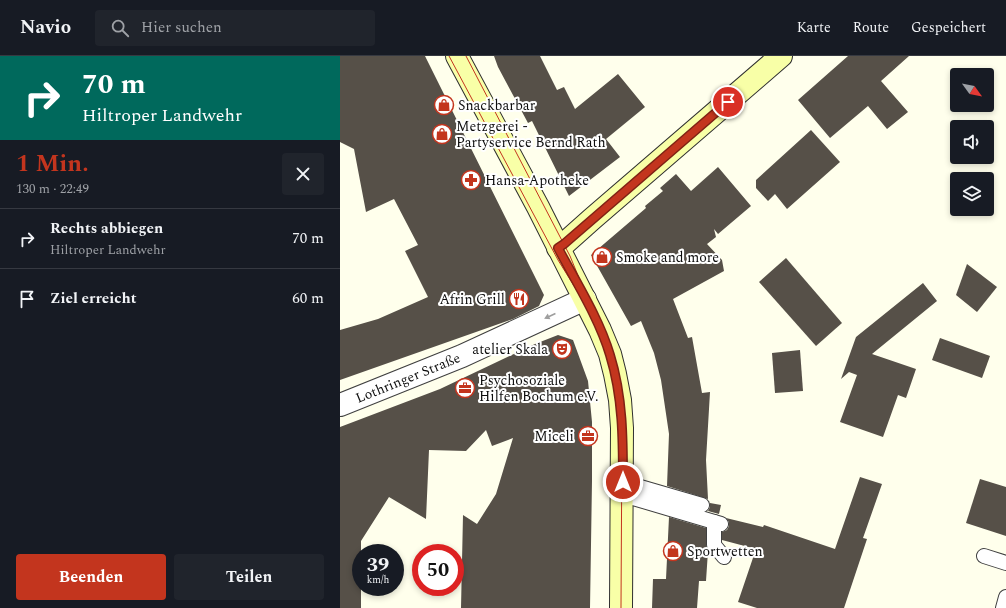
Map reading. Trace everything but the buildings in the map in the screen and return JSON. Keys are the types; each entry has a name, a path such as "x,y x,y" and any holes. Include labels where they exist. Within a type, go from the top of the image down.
{"main road":[{"path":"458,56 506,145 585,299 607,347 615,374 620,400 622,428 623,489 621,608"},
{"path":"558,248 781,56"}],"street":[{"name":"Lothringer Straße","path":"340,405 462,356 585,299"}],"lane":[{"path":"623,489 702,505"},
{"path":"623,489 718,523 714,545 724,557"},
{"path":"984,556 1006,563"},
{"path":"1002,608 1006,597"}],"tram line":[{"path":"449,56 558,260 584,302"},
{"path":"466,56 570,256 611,356 620,400 622,428 621,608"}],"place":[{"name":"Snackbarbar","path":"444,105"},
{"name":"Metzgerei - Partyservice Bernd Rath","path":"442,134"},
{"name":"Hansa-Apotheke","path":"471,180"},
{"name":"Smoke and more","path":"602,257"},
{"name":"Afrin Grill","path":"519,299"},
{"name":"atelier Skala","path":"562,349"},
{"name":"Psychosoziale Hilfen Bochum e.V.","path":"465,388"},
{"name":"Miceli","path":"588,436"},
{"name":"Sportwetten","path":"673,551"}],"route":[{"path":"623,482 620,400 611,356 590,309 558,248 728,102"}]}
